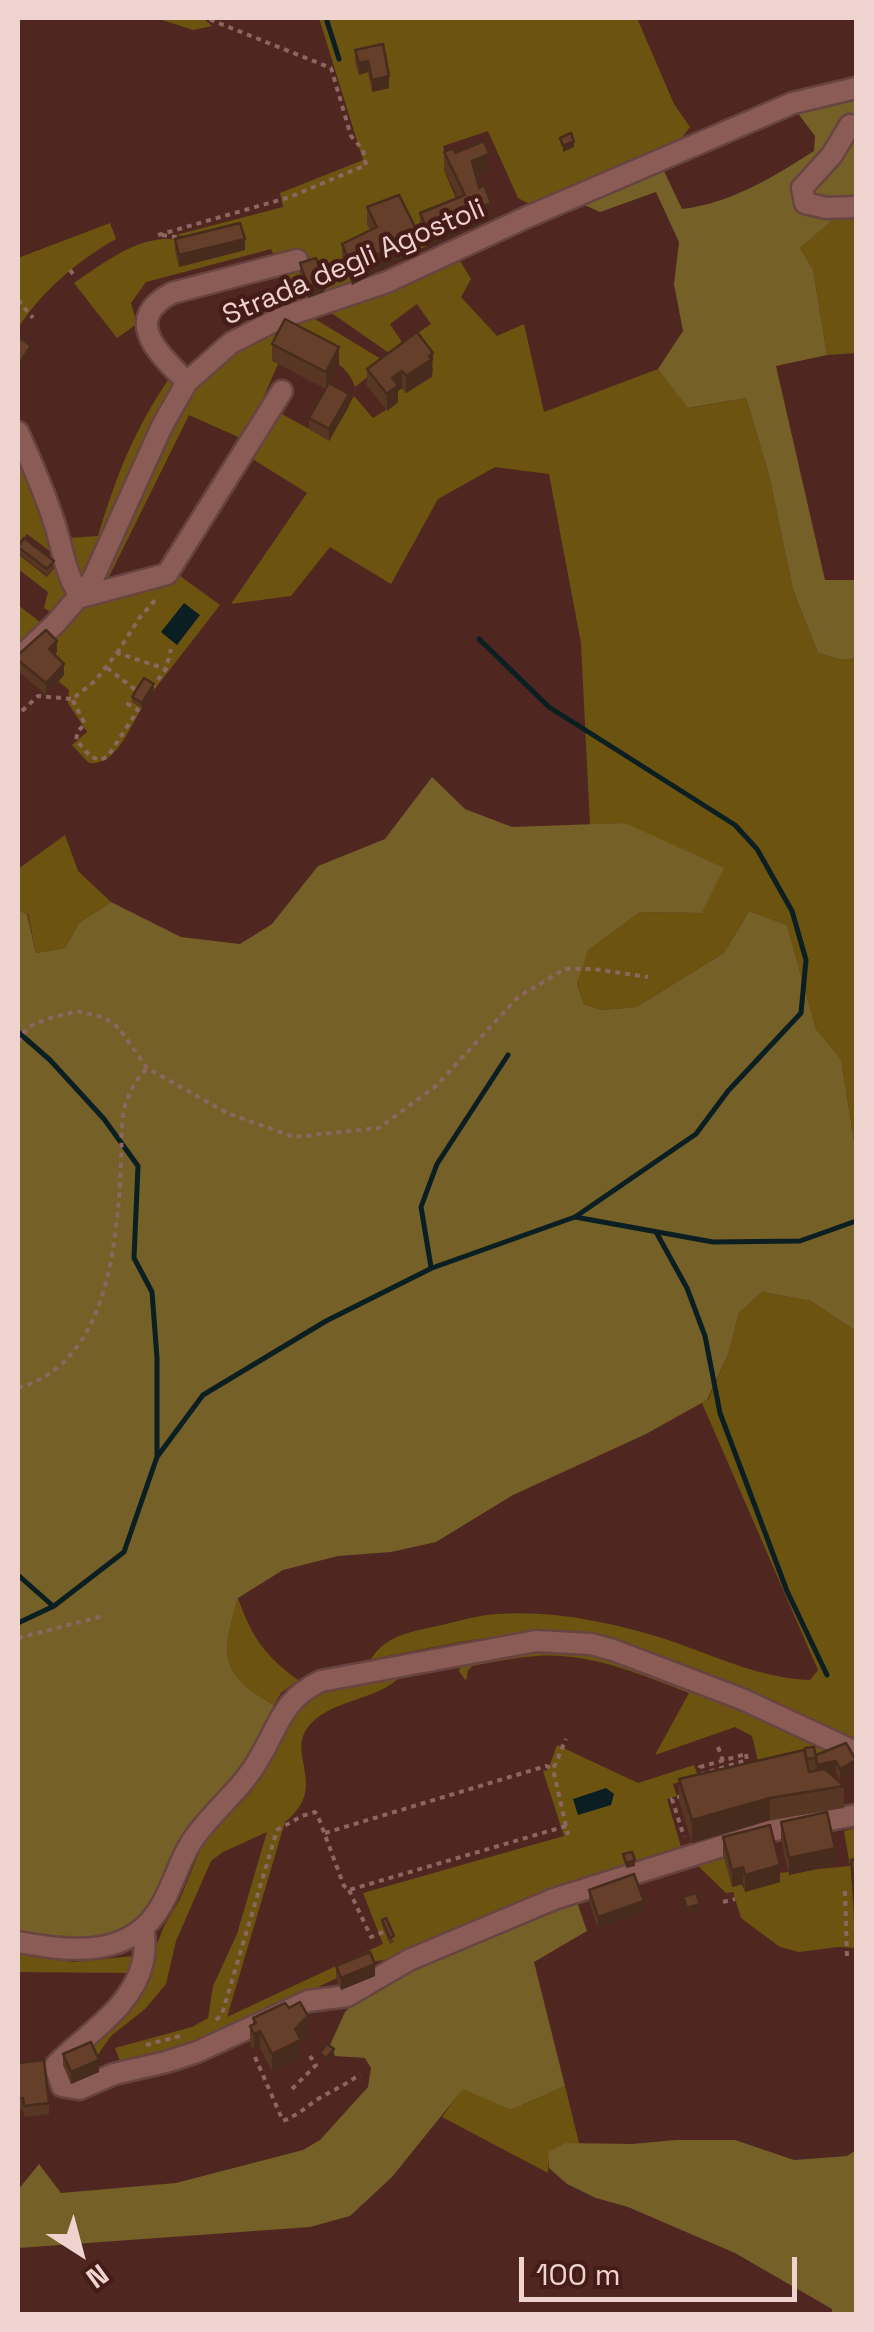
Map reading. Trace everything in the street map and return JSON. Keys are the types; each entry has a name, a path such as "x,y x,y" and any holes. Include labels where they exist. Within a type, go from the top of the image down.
{"street":[{"name":"Strada degli Agostoli","path":"18,659 81,598 92,582 162,426 187,382 219,352 256,328 386,282 525,218 819,95 856,88"},
{"path":"819,95 853,127 802,188 802,196 805,203 814,206 856,207"},
{"path":"187,382 162,356 146,331 148,314 156,302 172,293 298,260"},
{"path":"18,432 66,556 68,580 81,598 168,574 282,391"},
{"path":"18,1942 80,1950 104,1948 122,1943 144,1928 161,1908 183,1855 259,1760 290,1701 321,1681 536,1641 580,1643 613,1650 742,1699 856,1752"},
{"path":"144,1928 143,1963 138,1975 110,2014 54,2066 62,2086 79,2089 104,2077 197,2052 308,2001 347,1996 409,1960 507,1917 770,1830 856,1816"}],"path":[{"path":"192,240 158,235 290,198 366,166 363,150 351,136 330,68 206,18"},
{"path":"70,270 75,277"},
{"path":"18,300 33,318"},
{"path":"22,711 38,696 72,699 107,668 150,602 164,593"},
{"path":"72,699 85,724 76,740 91,757 102,760 138,710 128,704 144,681 154,686 166,670 170,649"},
{"path":"117,653 166,670"},
{"path":"107,668 137,691"},
{"path":"18,1042 28,1027 77,1012 105,1018 119,1028 148,1068 227,1113 294,1137 379,1128 436,1086 518,997 564,969 648,977"},
{"path":"18,1388 62,1368 88,1334 109,1270 122,1110 130,1087 148,1068"},
{"path":"18,1638 103,1616"},
{"path":"566,1739 553,1769 568,1834"},
{"path":"718,1747 729,1782"},
{"path":"325,1833 546,1766 553,1769"},
{"path":"691,1856 672,1799 694,1792"},
{"path":"215,2022 222,2014 278,1830 314,1812 344,1886 350,1890 371,1937 390,1929"},
{"path":"350,1890 566,1826"},
{"path":"845,1891 847,1956"},
{"path":"723,1902 735,1898"},
{"path":"134,2048 187,2034"},
{"path":"255,2056 284,2121 360,2074"},
{"path":"292,2089 316,2065 310,2056"}],"shaded area":[{"path":"156,18 203,18 212,26 193,30"},
{"path":"319,18 637,18 674,104 690,127 681,139 529,204 518,198 488,131 443,146 449,167 444,170 457,201 421,231 427,246 418,250 399,212 352,285 328,295 316,270 301,275 307,302 296,306 271,249 146,282 131,303 137,324 117,338 74,283 142,243 167,239 215,241 176,235 283,207 280,193 363,160"},
{"path":"856,98 856,200 800,248 813,269 827,355 776,366 825,580 856,580 856,658 843,660 818,653 793,590 769,475 746,398 688,408 658,369 683,331 674,284 679,242 656,192 600,212 580,203 663,169 682,209 735,195 814,151 815,136 797,112"},
{"path":"856,200 856,353 827,355 813,269 800,248"},
{"path":"566,209 561,215 459,259 471,279 461,297 497,336 524,324 544,412 658,369 689,408 746,398 769,475 793,590 818,653 843,660 856,658 856,1153 841,1059 816,1029 787,925 749,911 724,953 636,1007 602,1010 584,1004 577,984 587,950 640,912 702,913 625,823 590,825 581,643 549,474 495,467 438,499 391,584 330,547 291,596 231,604 307,493 251,458 280,413 329,440 354,396 373,418 397,403 392,396 402,388 406,393 432,377 429,373 433,369 409,339 431,324 417,304 390,324 402,342 389,353 330,312"},
{"path":"110,223 116,239 61,278 18,328 18,258"},
{"path":"310,316 381,359 380,367 355,387 336,362 285,336 278,364 245,440 189,415 107,581 102,582 193,389 237,349"},
{"path":"170,377 173,389 82,582 67,538 98,536 127,454"},
{"path":"18,453 42,508 55,555 27,534 18,545"},
{"path":"18,554 47,577 56,566 71,594 55,615 44,608 48,592 18,569"},
{"path":"176,573 220,605 154,690 133,702 142,708 114,752 89,763 72,745 87,732 68,703 69,690 58,681 46,642 81,606"},
{"path":"18,605 45,626 18,651"},
{"path":"432,777 465,809 512,827 625,823 724,868 702,913 640,912 588,950 577,984 584,1004 602,1010 636,1007 724,953 749,911 787,925 816,1029 841,1059 856,1153 856,1331 811,1301 762,1292 739,1313 728,1355 707,1400 646,1434 513,1495 436,1542 391,1552 338,1556 283,1570 238,1598 229,1634 229,1661 243,1683 274,1705 244,1769 156,1899 139,1916 108,1935 93,1938 60,1938 18,1931 18,910 27,914 36,953 65,948 79,923 111,902 181,937 240,944 272,924 318,866 385,839"},
{"path":"65,835 78,871 111,902 79,923 65,948 36,953 28,914 18,910 18,869"},
{"path":"762,1292 811,1301 856,1331 856,1741 691,1667 604,1641 560,1635 515,1635 371,1659 384,1645 409,1633 489,1615 540,1614 629,1629 756,1671 810,1680 818,1670 702,1403 708,1400 728,1355 739,1313"},
{"path":"238,1598 261,1644 298,1680 281,1693 274,1705 243,1683 229,1661 229,1634"},
{"path":"536,1650 603,1656 743,1707 824,1743 835,1761 761,1774 752,1736 735,1727 655,1755 689,1693 595,1661 556,1656 512,1659 472,1666 466,1681 459,1671 461,1664"},
{"path":"400,1677 378,1691 326,1712 306,1730 302,1740 304,1797 285,1822 227,2017 383,1944 363,1893 564,1836 543,1771 548,1770 557,1745 638,1783 694,1765 698,1776 673,1784 677,1796 667,1799 682,1850 390,1959 370,1962 196,2046 122,2066 115,2048 192,2027 208,2018 213,1986 237,1934 267,1832 211,1861 176,1941 166,1984 145,2009 111,2036 94,2060 69,2063 144,1978 203,1843 251,1792 298,1706 323,1693"},
{"path":"856,1828 856,1871 851,1872 856,1948 799,1952 780,1947 741,1918 733,1892 726,1893 695,1863 723,1854 746,1892 778,1873 850,1866 844,1831"},
{"path":"576,1899 587,1931 534,1962 565,2086 511,2110 463,2089 392,2177 350,2216 310,2227 18,2248 18,2190 39,2164 61,2193 176,2183 303,2150 320,2140 368,2087 371,2068 365,2058 335,2056 330,2045 345,2012 353,2004 413,1963"},
{"path":"18,1954 73,1962 134,1956 130,1973 18,1972"},
{"path":"565,2086 579,2143 565,2143 549,2152 548,2173 442,2117 463,2088 511,2110"},
{"path":"735,2140 794,2160 847,2156 856,2150 856,2314 832,2314 832,2309 735,2253 628,2207 596,2198 567,2184 549,2168 548,2152 565,2143"}],"water":[{"path":"184,603 200,615 177,645 161,632"},
{"path":"606,1788 614,1794 611,1805 578,1815 573,1799"}],"building":[{"path":"383,44 389,76 372,80 368,61 359,63 355,50"},
{"path":"571,133 574,141 563,146 560,138"},
{"path":"484,141 489,154 472,161 479,188 484,185 491,203 427,229 420,213 465,195 444,152 453,148 455,153"},
{"path":"399,195 418,233 352,268 342,244 377,227 367,207"},
{"path":"240,223 245,239 179,255 175,239"},
{"path":"316,258 324,281 308,286 300,263"},
{"path":"285,319 339,347 326,372 272,344"},
{"path":"417,332 433,353 429,356 432,359 406,376 402,371 392,378 398,385 387,394 367,369"},
{"path":"20,338 31,346 18,365 18,343"},
{"path":"329,383 349,394 329,429 309,418"},
{"path":"24,538 54,561 47,569 18,547"},
{"path":"46,630 57,641 49,649 64,664 46,683 18,660 18,655"},
{"path":"144,678 154,684 142,703 132,697"},
{"path":"846,1743 856,1760 840,1769 836,1761 817,1765 816,1755"},
{"path":"814,1747 816,1758 806,1759 805,1748"},
{"path":"804,1750 809,1772 825,1769 844,1786 770,1798 692,1820 679,1779"},
{"path":"827,1812 835,1848 789,1858 781,1822"},
{"path":"770,1825 780,1865 745,1875 743,1867 732,1870 723,1837"},
{"path":"632,1852 635,1860 626,1863 623,1854"},
{"path":"856,1859 856,1903 851,1860"},
{"path":"634,1874 644,1901 598,1917 589,1890"},
{"path":"696,1893 700,1904 687,1908 683,1897"},
{"path":"386,1918 394,1936 390,1938 382,1920"},
{"path":"370,1952 375,1964 341,1978 336,1966"},
{"path":"300,2002 308,2016 295,2029 301,2040 272,2054 260,2031 254,2034 250,2026 256,2023 253,2018 285,2003 289,2008"},
{"path":"91,2042 99,2060 71,2072 63,2054"},
{"path":"327,2044 334,2049 326,2058 320,2053"},
{"path":"44,2060 49,2103 24,2106 23,2098 18,2099 18,2063"}],"waterway":[{"path":"326,18 339,59"},
{"path":"479,639 549,707 735,825 757,849 792,911 806,960 801,1013 728,1091 696,1134 575,1217"},
{"path":"18,1032 50,1060 104,1119 138,1166 134,1258 152,1292 157,1457"},
{"path":"431,1267 421,1207 437,1164 508,1055"},
{"path":"18,1623 54,1606 124,1552 157,1457 203,1395 326,1321 432,1268 575,1217 713,1242 800,1241 856,1221"},
{"path":"656,1232 687,1288 705,1336 720,1413 787,1591 827,1675"},
{"path":"18,1575 53,1606"}]}
